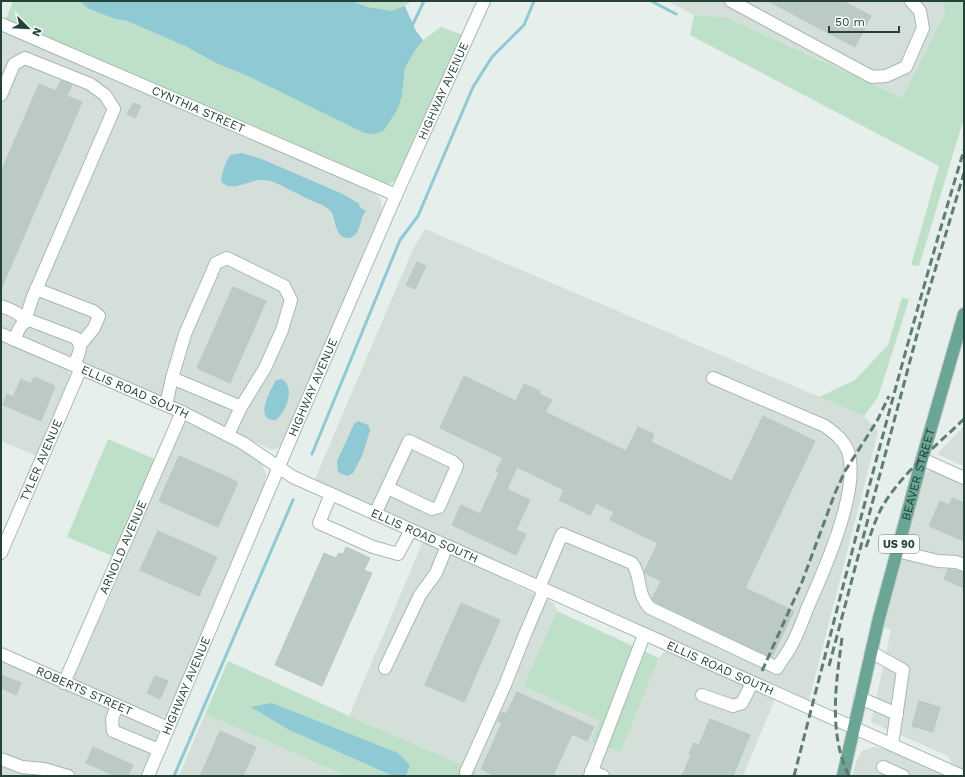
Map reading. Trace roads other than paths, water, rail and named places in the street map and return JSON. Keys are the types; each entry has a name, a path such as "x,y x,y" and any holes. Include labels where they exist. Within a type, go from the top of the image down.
{"main road":[{"name":"BEAVER STREET","path":"843,776 871,652 897,551 964,314"}],"street":[{"name":"HIGHWAY AVENUE","path":"148,776 396,195 484,1"},
{"path":"732,1 872,77 886,76 906,67 922,28 920,11 911,1"},
{"name":"CYNTHIA STREET","path":"1,24 396,195"},
{"path":"1,95 14,64 24,58 90,84 105,95 114,109 36,289 25,321 21,325 14,340"},
{"path":"166,405 185,334 216,263 227,258 284,286 291,300 282,330 265,368 241,407 228,435"},
{"path":"25,321 33,321 76,338 80,346 94,328 99,316 92,311 36,289"},
{"path":"1,306 17,313 25,321"},
{"name":"ELLIS ROAD SOUTH","path":"1,334 182,412 228,435 264,456 293,477 962,776"},
{"name":"TYLER AVENUE","path":"1,553 77,367 81,349 80,346"},
{"path":"172,378 241,407"},
{"path":"466,772 505,685 562,534 632,563 635,567 641,594 645,603 650,608 777,668 791,647 821,577 838,532 850,490 849,454 838,435 825,426 713,378"},
{"name":"ARNOLD AVENUE","path":"64,683 182,412"},
{"path":"375,514 409,441 453,462 457,466 439,506 432,509 388,488"},
{"path":"922,459 964,478"},
{"path":"331,494 319,523 366,544 398,554 411,530"},
{"path":"385,668 420,595 436,573 447,546"},
{"path":"897,551 938,561 956,562 964,565"},
{"path":"603,776 590,773 644,634"},
{"path":"871,652 903,670 892,745"},
{"name":"ROBERTS STREET","path":"1,654 168,728"},
{"path":"702,695 733,706 742,703 752,683"},
{"path":"860,698 897,714"},
{"path":"117,706 112,719 113,731 159,750"},
{"path":"1,759 22,767 44,769 68,776"},
{"path":"883,767 904,776"}],"water":[{"path":"79,1 352,1 368,7 391,11 405,6 416,31 423,40 405,68 402,96 397,110 384,130 375,134 364,133 252,78 216,63 185,46 127,21 115,19 89,9"},
{"path":"242,153 262,159 343,194 358,203 361,208 366,211 356,234 350,238 344,237 338,232 333,215 328,209 281,185 259,180 236,186 225,185 221,181 228,158 230,155"},
{"path":"282,379 288,388 288,400 280,416 276,420 269,419 265,416 265,404 276,380"},
{"path":"358,421 368,425 370,430 362,456 353,473 347,476 338,472 337,461 354,424"},
{"path":"272,703 398,753 410,765 406,776 393,776 289,730 251,707"}],"waterway":[{"path":"413,24 424,1"},
{"path":"312,454 400,240 418,216 473,87 492,57 524,25 534,1"},
{"path":"651,1 676,14"},
{"path":"174,776 293,500"}],"railway":[{"path":"794,776 918,306 964,150"},
{"path":"829,666 927,297 964,173"},
{"path":"762,671 802,582 835,493 845,471 877,421 889,396"},
{"path":"866,547 882,507 899,483 964,419"},
{"path":"842,638 835,708 838,743 842,760 849,776"}]}
